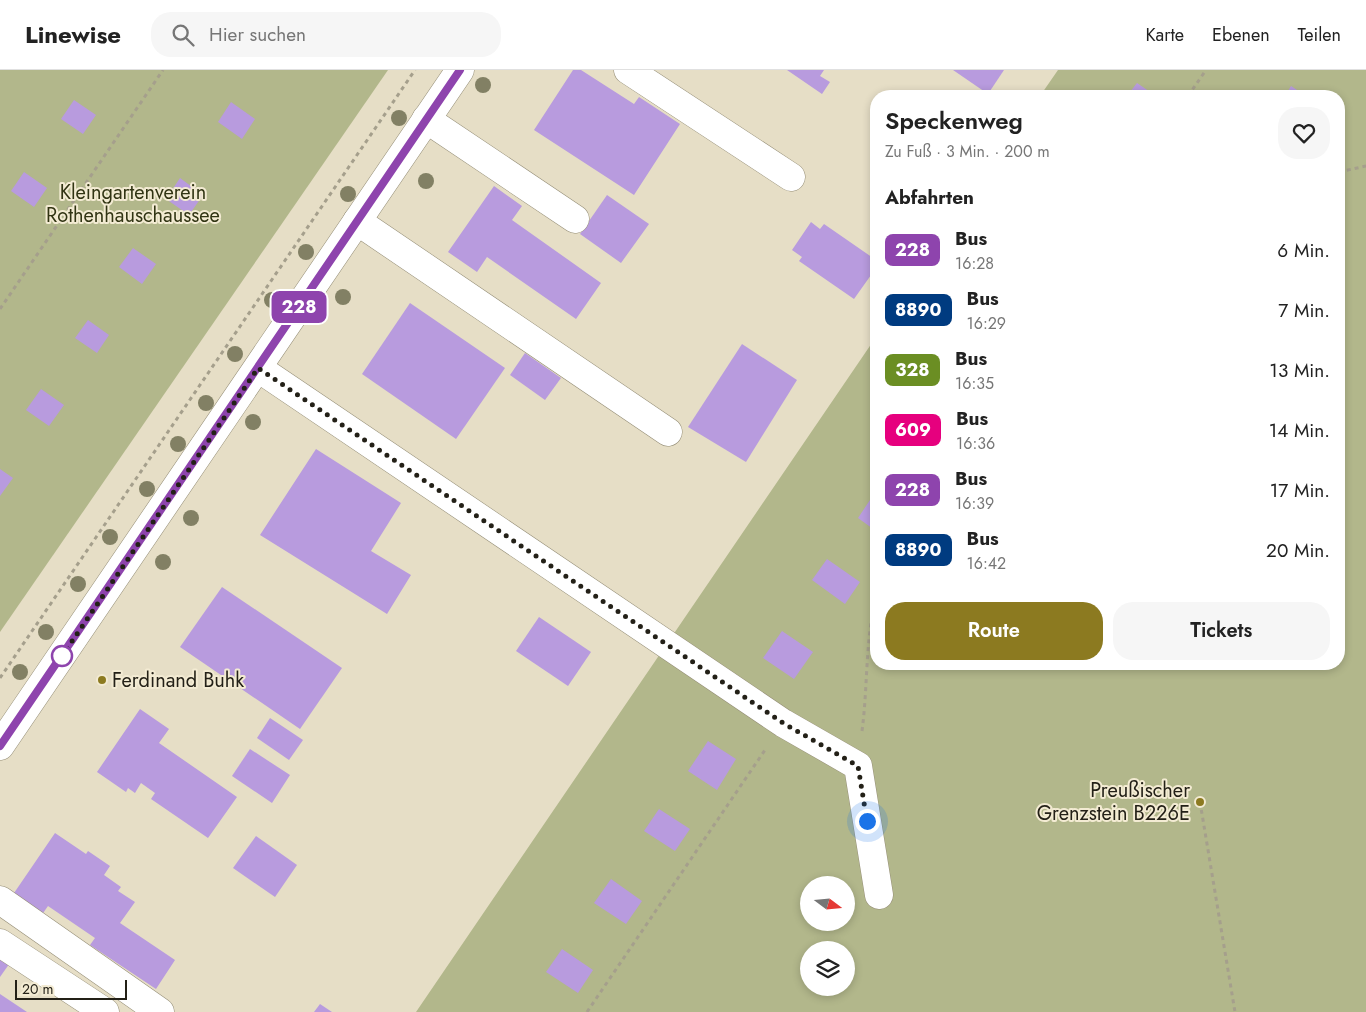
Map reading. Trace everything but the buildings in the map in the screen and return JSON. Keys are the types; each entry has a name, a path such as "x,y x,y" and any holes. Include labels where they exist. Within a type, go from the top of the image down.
{"main road":[{"path":"0,746 460,70"},
{"path":"628,70 792,177"},
{"path":"426,119 575,219"},
{"path":"358,220 538,346 668,432"},
{"path":"258,368 783,723 858,766 879,895"},
{"path":"0,900 160,1012"},
{"path":"0,943 105,1012"}],"path":[{"path":"0,309 163,70"},
{"path":"0,678 415,70"},
{"path":"1192,90 1206,70"},
{"path":"1345,171 1366,166"},
{"path":"858,766 870,635"},
{"path":"587,1012 783,723"},
{"path":"1200,802 1235,1012"}],"green space":[{"name":"Kleingartenverein Rothenhauschaussee","path":"0,70 388,70 0,632"},
{"path":"1058,70 1366,70 1366,1012 416,1012 870,346 870,670 1345,670 1345,90 1044,90"}],"bus line":[{"name":"228","path":"0,746 460,70"}],"place":[{"name":"Ferdinand Buhk","path":"102,680"},
{"name":"Preußischer Grenzstein B226E","path":"1200,802"}],"route":[{"path":"62,656 258,368 783,723 858,766 867,821"}]}
